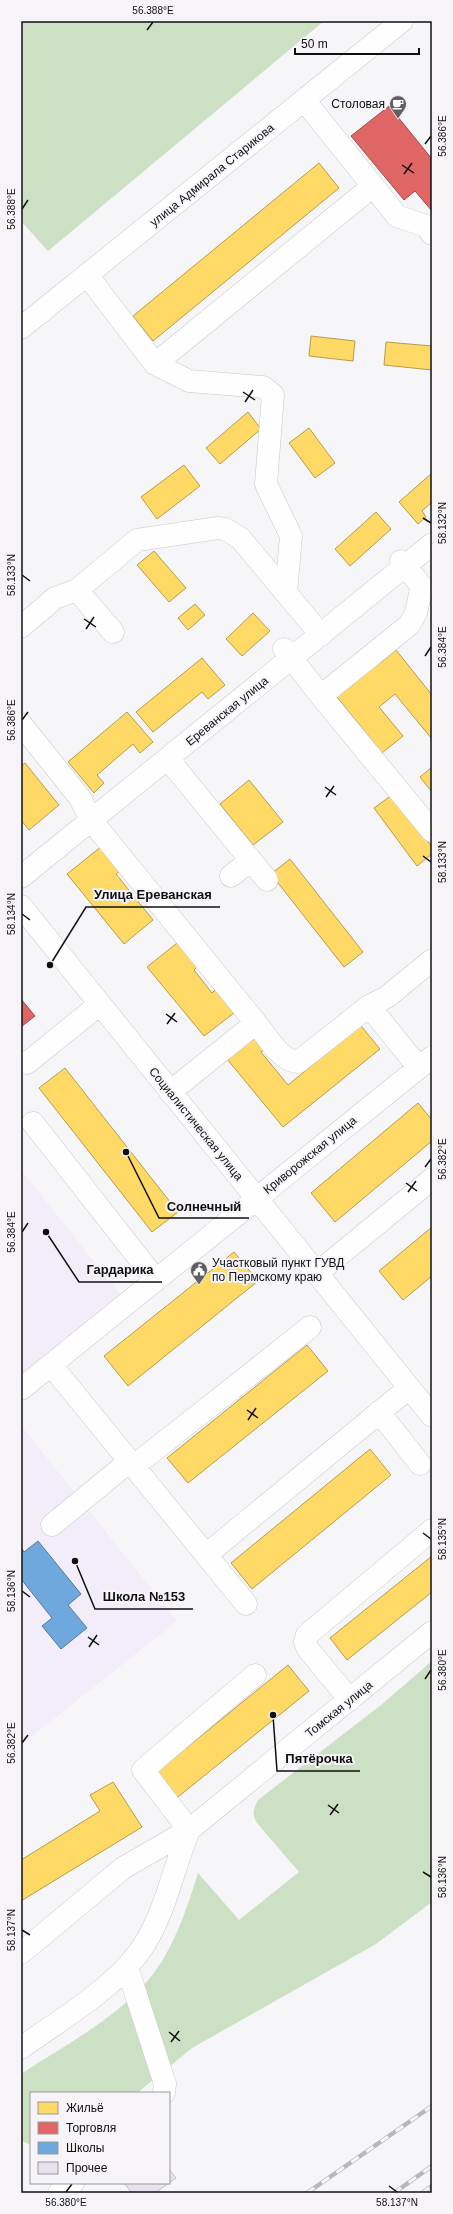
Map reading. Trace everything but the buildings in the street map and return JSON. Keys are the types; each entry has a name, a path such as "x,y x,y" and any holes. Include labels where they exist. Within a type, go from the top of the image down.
{"street":[{"name":"улица Адмирала Старикова","path":"21,328 402,21"},
{"path":"304,100 397,216 426,226 432,234"},
{"path":"155,364 373,186"},
{"path":"87,276 155,364 189,381 263,387 273,394 266,484 291,536 286,592"},
{"path":"21,627 55,598 77,590 138,540 225,528 240,538 321,635"},
{"name":"Ереванская улица","path":"21,877 168,759 288,654 321,635 403,564 432,544"},
{"path":"321,696 413,620 421,589 420,584 403,564"},
{"path":"77,590 113,632"},
{"path":"288,654 432,832"},
{"path":"21,724 80,798 91,820 283,1056 290,1062 298,1062 369,1006 387,997 432,960"},
{"path":"168,759 267,880"},
{"path":"231,876 251,860"},
{"name":"Социалистическая улица","path":"21,906 316,1274 432,1416"},
{"path":"21,1062 27,1063 100,1004"},
{"path":"369,1006 425,1062"},
{"path":"170,1092 256,1023"},
{"name":"Криворожская улица","path":"21,1389 425,1062"},
{"path":"33,1123 156,1280"},
{"path":"316,1274 432,1179"},
{"path":"52,1525 310,1327"},
{"path":"51,1365 246,1604"},
{"path":"206,1554 409,1388"},
{"path":"379,1412 420,1464"},
{"path":"350,1700 308,1649 305,1642 307,1635 432,1530"},
{"name":"Томская улица","path":"21,1953 123,1868 189,1830 432,1632"},
{"path":"21,2048 111,1982 127,1967 146,1942 160,1914 189,1830 144,1770 255,1675"},
{"path":"127,1967 165,2084 164,2092"},
{"path":"58,2193 72,2184"}],"shaded area":[{"path":"21,1170 120,1294 21,1374"},
{"path":"23,1428 177,1621 21,1745 21,1430"}],"green space":[{"path":"21,21 324,21 48,251 21,221"},
{"path":"432,1661 432,1902 376,1944 192,2048 138,2092 30,2092 30,2145 21,2141 21,2074 106,2019 136,1993 150,1978 159,1967 179,1928 198,1873 239,1920 299,1872 257,1823 254,1817 254,1812 258,1800 381,1705"}],"railway":[{"path":"307,2193 432,2106"},
{"path":"394,2193 432,2166"},
{"path":"422,2193 432,2186"}],"place":[{"name":"Столовая","path":"398,119"},
{"name":"Улица Ереванская","path":"50,965"},
{"name":"Солнечный","path":"126,1152"},
{"name":"Гардарика","path":"46,1232"},
{"name":"Участковый пункт ГУВД по Пермскому краю","path":"199,1285"},
{"name":"Школа №153","path":"75,1561"},
{"name":"Пятёрочка","path":"273,1715"}]}
